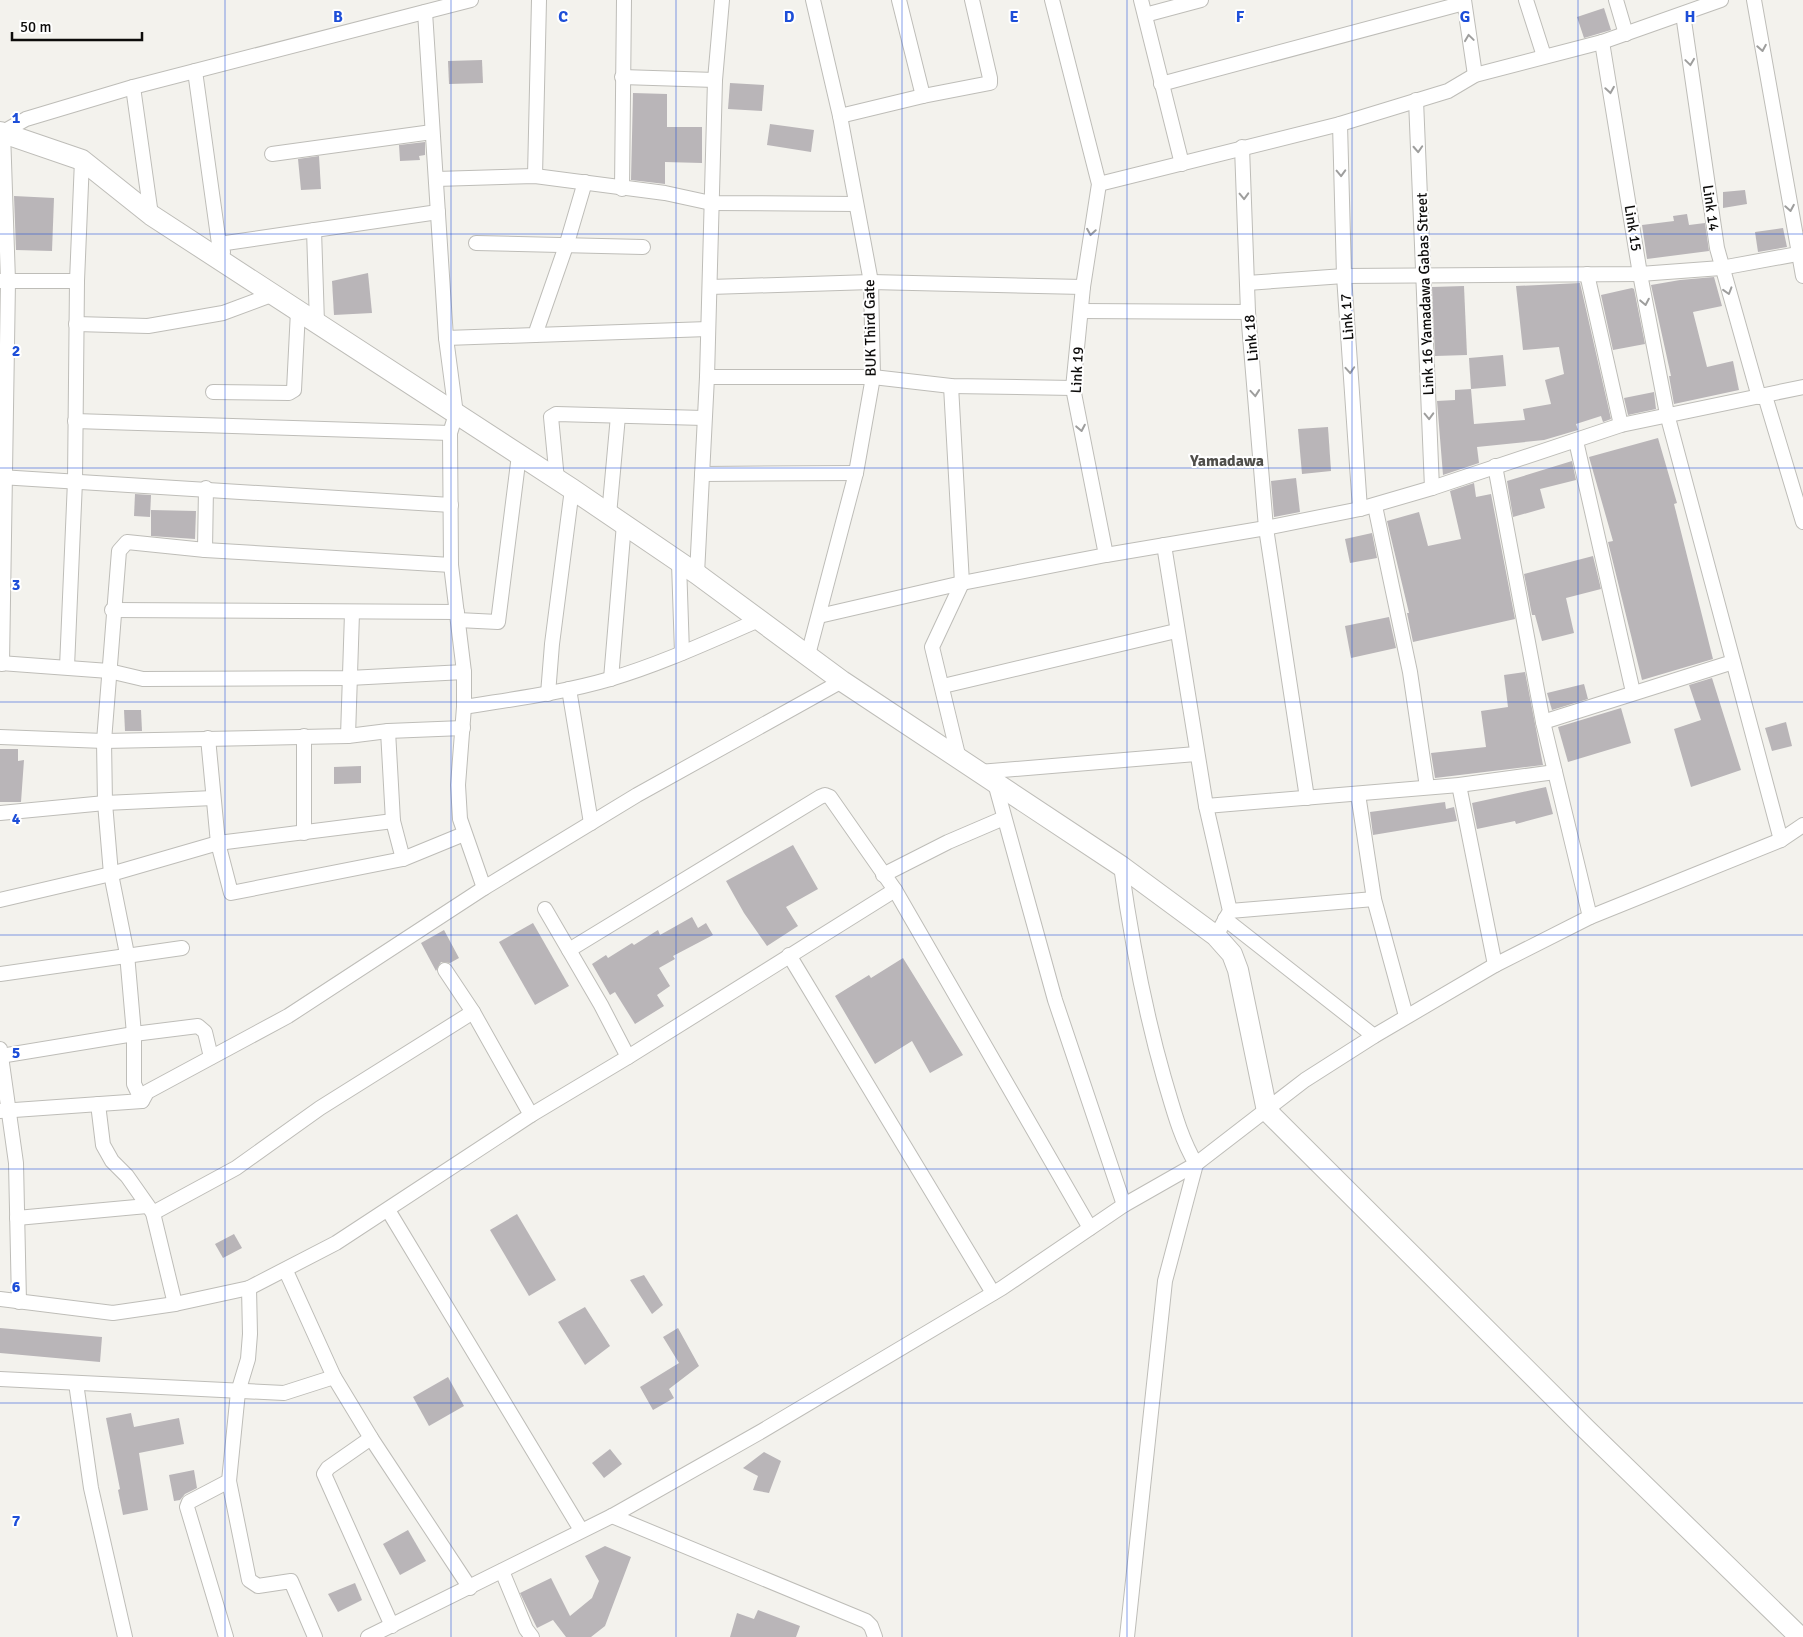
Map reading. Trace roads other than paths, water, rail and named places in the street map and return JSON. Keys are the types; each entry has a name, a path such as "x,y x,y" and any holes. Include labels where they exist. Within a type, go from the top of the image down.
{"street":[{"path":"2,132 26,119 133,86 471,0"},
{"path":"535,176 539,0"},
{"path":"622,189 624,0"},
{"path":"697,574 707,377 715,80 722,0"},
{"name":"BUK Third Gate","path":"808,655 856,473 873,377 871,282 840,116 813,0"},
{"path":"899,0 923,96"},
{"path":"840,116 923,96 990,83 972,0"},
{"path":"1052,0 1099,184 1340,124 1448,91 1474,75 1602,42 1683,14 1712,1"},
{"path":"1141,0 1182,164"},
{"path":"1145,15 1201,0"},
{"path":"1526,0 1544,56"},
{"path":"1616,0 1626,34"},
{"path":"1754,0 1803,276"},
{"path":"1161,84 1464,1 1474,75"},
{"path":"425,12 446,338 456,414 450,433 451,565 464,672 463,728 458,785 460,818 484,888"},
{"name":"Link 14","path":"1683,14 1721,268 1803,522"},
{"name":"Link 15","path":"1602,42 1640,274 1667,414 1781,840"},
{"path":"195,70 219,244 228,265"},
{"path":"622,77 715,80"},
{"path":"133,86 152,215"},
{"name":"Link 16 Yamadawa Gabas Street","path":"1416,100 1432,488"},
{"name":"Link 17","path":"1340,124 1344,276 1360,509"},
{"path":"2,132 82,160 152,215 564,484 697,574 842,681 987,778 1120,866 1224,922 1374,1036"},
{"path":"2,132 4,281 1,664 109,671 143,678 349,678 464,672"},
{"path":"272,154 432,132"},
{"name":"Link 18","path":"1242,148 1248,312 1266,528 1307,798"},
{"path":"67,668 75,481 76,324 82,160"},
{"path":"436,179 535,176 711,202 856,204"},
{"path":"535,335 567,243 585,182"},
{"name":"Link 19","path":"1099,184 1083,287 1073,388 1106,555"},
{"path":"219,244 438,212"},
{"path":"314,230 317,323"},
{"path":"476,243 567,243 643,247"},
{"path":"1248,283 1344,276 1640,274 1721,268 1800,253"},
{"path":"1587,274 1620,425"},
{"path":"4,281 77,281"},
{"path":"710,287 871,282 1083,287"},
{"path":"76,324 148,326 223,313 274,294"},
{"path":"214,392 289,393 294,390 298,310"},
{"path":"1081,311 1248,312"},
{"path":"446,338 708,329"},
{"path":"707,377 873,377 951,386 1073,388"},
{"path":"951,386 962,583 932,647 943,686 959,759"},
{"path":"819,616 962,583 1106,555 1266,528 1374,506 1620,425 1803,387"},
{"path":"548,694 564,484 551,417 556,414 704,418"},
{"path":"611,678 618,416"},
{"path":"75,421 450,433"},
{"path":"1576,440 1633,692"},
{"path":"112,610 352,612 457,616 498,622 520,455"},
{"path":"1495,466 1543,722 1590,917"},
{"path":"702,474 856,473"},
{"path":"2,478 206,488 451,505"},
{"path":"205,550 206,488"},
{"path":"1374,506 1410,672 1427,787"},
{"path":"142,1101 134,1084 134,1034 127,954 111,874 105,803 104,740 112,610 119,551 126,542 205,550 451,565"},
{"path":"1164,545 1176,631 1224,922 1238,970 1267,1111 1578,1422 1800,1637"},
{"path":"679,563 682,653"},
{"path":"348,736 352,612"},
{"path":"464,707 548,694 611,678 682,653 758,620"},
{"path":"943,686 1176,631"},
{"path":"1543,722 1633,692 1733,662"},
{"path":"142,1101 147,1092 288,1016 484,888 591,823 842,681"},
{"path":"569,689 591,823"},
{"path":"0,737 104,740 348,736 388,731 463,728"},
{"path":"388,731 393,821 403,859"},
{"path":"304,736 304,832"},
{"path":"208,738 218,844 231,893 403,859 464,834"},
{"path":"987,778 1196,754"},
{"path":"1206,806 1459,785 1555,772"},
{"path":"987,778 1004,818 1056,1000 1124,1205"},
{"path":"1459,785 1495,965"},
{"path":"1358,794 1374,899 1406,1016"},
{"path":"569,950 826,795 830,797 895,890 1090,1228"},
{"path":"0,812 105,803 214,798"},
{"path":"884,875 948,842 1004,818"},
{"path":"0,900 111,874 218,844 393,821"},
{"path":"374,1636 612,1516 762,1431 993,1293 1124,1205 1196,1164 1305,1080 1406,1016 1495,965 1590,917 1781,840 1803,825"},
{"path":"1120,866 1132,948 1147,1020 1183,1142 1196,1164 1166,1281 1127,1637"},
{"path":"0,1300 113,1313 175,1304 249,1288 286,1271 336,1243 531,1115 628,1057 895,890"},
{"path":"1224,922 1374,899"},
{"path":"545,909 628,1057"},
{"path":"0,974 127,954 182,948"},
{"path":"789,955 993,1293"},
{"path":"445,970 473,1012 531,1115"},
{"path":"17,1218 150,1210 236,1168 320,1108 473,1012"},
{"path":"19,1302 16,1163 5,1110 0,1053 198,1026 205,1032 211,1057"},
{"path":"5,1110 142,1101"},
{"path":"98,1104 103,1145 150,1210 175,1304"},
{"path":"388,1210 582,1530"},
{"path":"286,1271 334,1377 371,1438 470,1588"},
{"path":"249,1288 250,1334 248,1359 238,1392 229,1482 249,1580 258,1586 291,1582 315,1637"},
{"path":"0,1379 284,1393 334,1377"},
{"path":"76,1383 91,1488 125,1637"},
{"path":"371,1438 328,1468 324,1474 392,1626"},
{"path":"226,1637 187,1506 189,1502 229,1482"},
{"path":"612,1516 866,1621 871,1626 875,1637"},
{"path":"502,1571 526,1629 532,1637"}],"district":[{"name":"Yamadawa","path":"1227,460"}]}
